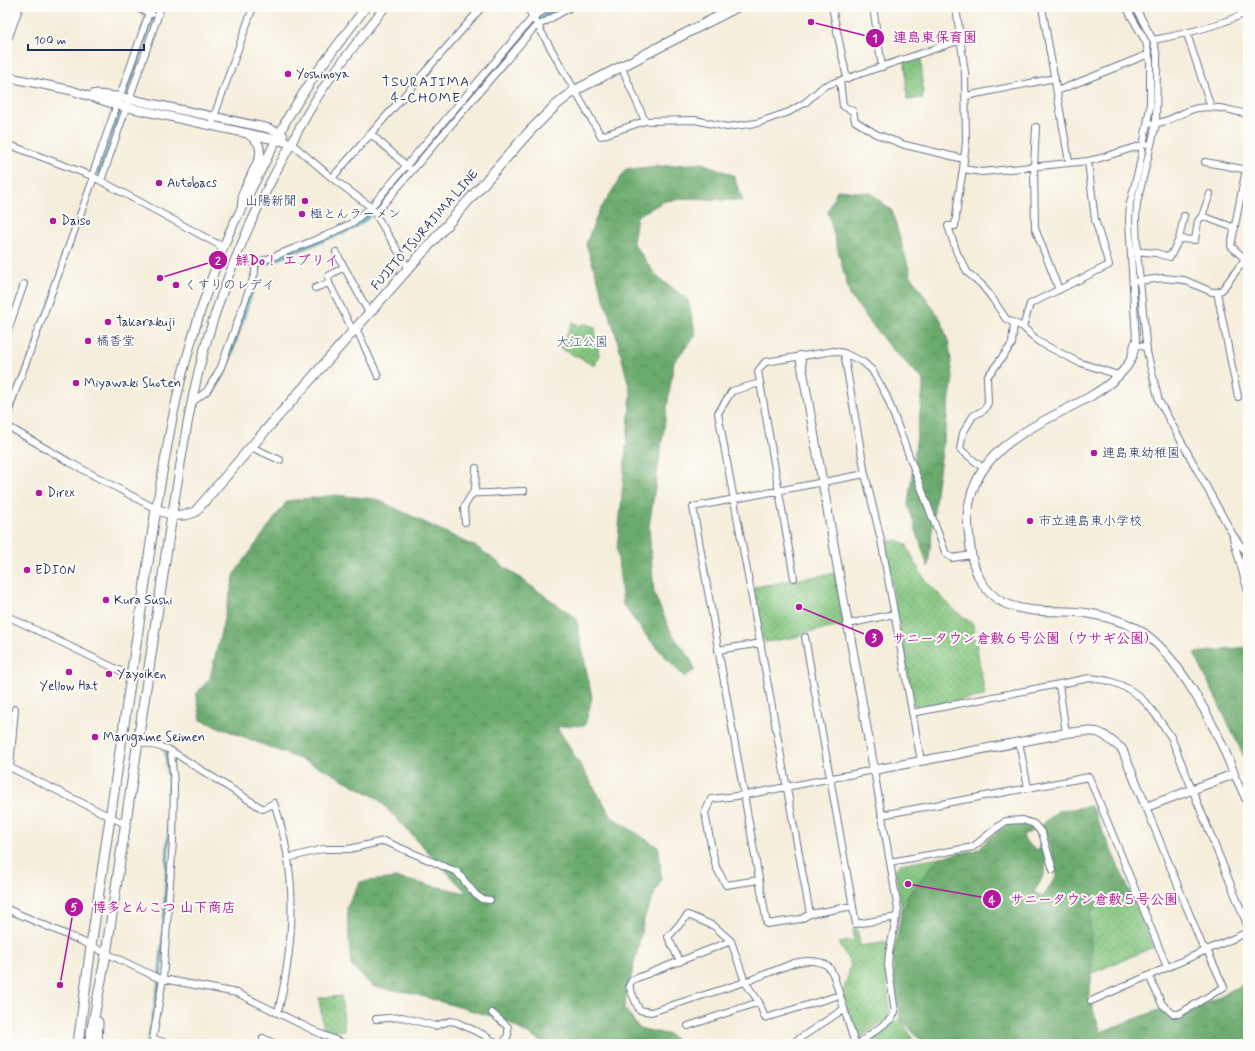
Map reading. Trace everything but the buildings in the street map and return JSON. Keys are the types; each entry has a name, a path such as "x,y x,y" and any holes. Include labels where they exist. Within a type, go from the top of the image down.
{"main road":[{"path":"7,38 18,7"},
{"name":"FUJITO TSURAJIMA LINE","path":"156,510 172,515 186,516 195,512 529,132 555,106 574,91 737,7"},
{"path":"78,1044 91,946 156,510"},
{"path":"89,1044 106,954 172,515"},
{"path":"97,1044 98,1000"},
{"path":"75,1044 81,1028"}],"street":[{"path":"135,7 158,16"},
{"path":"7,414 93,177 161,7"},
{"path":"213,122 252,7"},
{"path":"8,426 79,468 156,510 171,424 185,364 202,305 223,247 288,117 317,72 366,7"},
{"path":"172,515 191,403 206,341 237,256 263,197 303,120 327,84 385,7"},
{"path":"332,178 482,7"},
{"path":"527,7 601,136 645,121 696,120 727,127 756,123 789,112 806,102 824,86 960,40"},
{"path":"375,214 409,168 533,17 550,7"},
{"path":"237,256 255,264 325,236 352,223 371,207 409,168 534,28 571,7"},
{"path":"832,7 848,79"},
{"path":"873,7 882,67"},
{"path":"956,7 965,74 966,96 966,142 963,169 955,226 948,226 957,253 968,273 981,284 1006,319 1023,327 1039,342 1078,362 1118,375"},
{"path":"1042,7 1069,162"},
{"path":"1126,7 1146,42 1150,61 1150,108 1144,144 1130,203 1129,220 1141,281 1147,348 1159,401 1232,535 1248,555"},
{"path":"1135,7 1153,40 1158,67 1156,124 1137,202 1134,251 1135,344 1131,358 1111,383 1022,433 1001,449 983,468 976,481 970,499 968,514 971,555 980,579 988,591 998,600 1012,606 1030,610 1079,612 1120,621 1138,629 1159,645 1176,666 1197,697 1218,736 1248,805"},
{"path":"1153,40 1187,34 1248,12"},
{"path":"101,181 149,13"},
{"path":"1187,34 1211,107"},
{"path":"1057,91 1155,49"},
{"path":"621,66 645,121"},
{"path":"7,77 213,122 245,132 279,136"},
{"path":"966,96 1055,78"},
{"path":"840,81 843,106 853,111 855,121 876,134 905,145 964,159"},
{"path":"1148,123 1156,124 1197,108 1211,107 1248,114"},
{"path":"213,122 267,128 292,143 332,178 371,207 409,269"},
{"path":"1036,127 1034,167 1035,228 1058,290"},
{"path":"242,208 243,193 259,159 261,149 255,138 245,132"},
{"path":"371,134 409,168"},
{"path":"963,169 982,172 1088,161 1152,142"},
{"path":"7,144 93,177 223,247"},
{"path":"1023,327 1030,304 1109,265 1095,220 1088,161"},
{"path":"1134,282 1171,278 1184,280 1212,292 1218,292 1222,290 1246,257 1231,246 1247,169 1206,162"},
{"path":"1178,239 1195,240 1198,221 1202,216 1210,194"},
{"path":"1134,251 1156,253 1170,257 1178,239 1184,216"},
{"path":"1202,216 1235,228"},
{"path":"336,252 369,313"},
{"path":"191,403 207,391 222,367 255,273 255,264"},
{"path":"344,267 328,276 329,283 378,376"},
{"path":"315,288 329,283"},
{"path":"7,333 24,284"},
{"path":"1218,292 1238,397"},
{"path":"983,468 960,449 963,433 973,416 984,410 988,403 987,377 1012,344 1014,323"},
{"path":"1135,344 1147,348"},
{"path":"794,578 758,371 765,362 834,351 844,353 863,362 872,370 887,397 946,554 952,558 971,555"},
{"path":"844,353 865,474 881,540 921,760"},
{"path":"800,356 821,482 848,624 898,909 888,965 894,1015 858,1044"},
{"path":"760,383 732,391 718,412 810,914"},
{"path":"251,447 280,460"},
{"path":"465,522 464,507 476,484 476,468"},
{"path":"852,906 810,914 801,919 768,924 693,507 865,474"},
{"path":"472,493 488,494 506,491 524,491"},
{"path":"1232,535 1248,592"},
{"path":"848,624 894,614"},
{"path":"7,616 131,676"},
{"path":"805,637 856,924 897,918"},
{"path":"718,650 761,644"},
{"path":"912,713 1090,678 1112,682 1136,692 1152,709 1171,737 1248,927"},
{"path":"1059,684 1066,732"},
{"path":"14,709 8,767 125,824"},
{"path":"759,880 726,885 716,867 705,813 711,799 745,795 1066,732 1097,732 1104,734 1122,749 1202,945 1207,950 1224,987 1179,1014 1173,1014 1162,1004 1149,976"},
{"path":"137,741 167,750 263,809 274,803 281,823 288,858 292,892 288,965 277,1013"},
{"path":"1019,742 1028,788"},
{"path":"167,750 174,784 174,821 161,979 152,1042 172,1044"},
{"path":"1146,807 1234,774"},
{"path":"881,815 1089,777 1167,967"},
{"path":"890,862 973,847 1006,821 1023,820 1034,824 1042,833 1052,870"},
{"path":"288,858 323,849 349,849 384,841 457,872 476,894 482,899 490,900"},
{"path":"7,909 161,979 237,993 321,1034 345,1044"},
{"path":"680,962 668,937 688,915 714,926 731,941 745,982 759,1002 765,1018 840,995"},
{"path":"1091,1001 1248,932"},
{"path":"731,941 632,980 629,986 639,1010 651,1012 745,982 794,963 801,962 825,964 830,969 840,995 855,1044"},
{"path":"688,1026 759,1002"},
{"path":"791,1044 844,1010"},
{"path":"492,1013 508,1027 508,1035 503,1044"},
{"path":"376,1019 402,1017 435,1026 450,1021 456,1022 484,1035 497,1044"},
{"path":"263,1038 275,1044"}],"green space":[{"path":"921,55 923,98 907,100 905,61"},
{"path":"702,163 733,175 743,201 691,198 665,201 637,216 633,242 656,276 688,300 696,335 674,362 649,527 654,594 672,634 690,658 695,670 684,677 648,638 623,605 617,550 631,394 616,335 586,244 598,213 626,169"},
{"path":"837,190 871,193 892,211 911,276 941,320 949,344 953,378 937,485 928,567 908,505 924,381 888,345 850,296 828,212"},
{"name":"大江公園","path":"573,322 580,326 583,323 595,327 599,355 595,366 560,348"},
{"path":"336,495 376,499 478,548 576,618 592,698 585,725 557,727 612,817 659,848 661,879 645,916 624,1008 639,1028 670,1035 681,1044 545,1044 504,1020 407,992 374,987 351,966 347,907 360,882 397,878 467,893 377,798 322,768 201,720 196,694 210,678 235,573 287,501"},
{"path":"898,540 906,544 926,581 953,609 973,624 985,696 919,707 913,704 885,542"},
{"path":"835,573 844,626 801,633 802,636 766,642 763,640 754,587"},
{"path":"1248,647 1248,765 1194,653"},
{"path":"1091,806 1131,894 1090,911 1092,973 1089,998 1101,1032 1161,1009 1173,1018 1181,1017 1229,991 1248,983 1248,1044 923,1043 900,1018 893,974 893,957 902,909 907,904 906,897 940,857 977,850 996,832 1008,824 1021,824 1035,830 1023,835 1025,841 1037,851 1043,844 1046,859 1045,870 1034,892 1043,897 1057,875 1046,835 1040,826 1058,811"},
{"path":"940,857 906,897 907,904 902,909 895,870 900,864"},
{"path":"1131,894 1154,947 1092,973 1090,911"},
{"path":"857,928 860,946 888,942 886,974 890,1013 887,1018 861,1038 856,1036 843,993 851,965 839,943 854,940 853,929"},
{"path":"341,996 345,1030 324,1032 319,998"},
{"path":"900,1018 916,1044 866,1044"}],"water":[{"path":"556,7 565,7 532,26 376,210 374,207 530,22"},
{"path":"151,17 154,18 99,175 97,174"},
{"path":"370,211 372,214 368,219 352,230 261,267 227,371 215,391 212,390 225,370 258,264 350,226"},
{"path":"63,266 65,267 8,423 7,437 7,419"},
{"path":"154,740 167,746 171,799 161,977 150,1044 147,1044 159,977 169,799 165,752 163,747 153,742"}],"place":[{"name":"連島東保育園","path":"811,22"},
{"name":"Yoshinoya","path":"288,74"},
{"name":"Autobacs","path":"159,183"},
{"name":"山陽新聞","path":"305,201"},
{"name":"極とんラーメン","path":"302,214"},
{"name":"Daiso","path":"53,221"},
{"name":"鮮Do！ エブリイ","path":"160,278"},
{"name":"くすりのレデイ","path":"176,285"},
{"name":"Takarakuji","path":"108,322"},
{"name":"橘香堂","path":"88,341"},
{"name":"Miyawaki Shoten","path":"76,383"},
{"name":"連島東幼稚園","path":"1094,453"},
{"name":"Direx","path":"39,493"},
{"name":"市立連島東小学校","path":"1030,521"},
{"name":"EDION","path":"27,570"},
{"name":"Kura Sushi","path":"106,600"},
{"name":"サニータウン倉敷６号公園（ウサギ公園）","path":"799,607"},
{"name":"Yellow Hat","path":"69,672"},
{"name":"Yayoiken","path":"109,674"},
{"name":"Marugame Seimen","path":"95,737"},
{"name":"サニータウン倉敷５号公園","path":"908,884"},
{"name":"博多とんこつ 山下商店","path":"60,985"}],"district":[{"name":"TSURAJIMA 4-CHOME","path":"426,90"}]}
